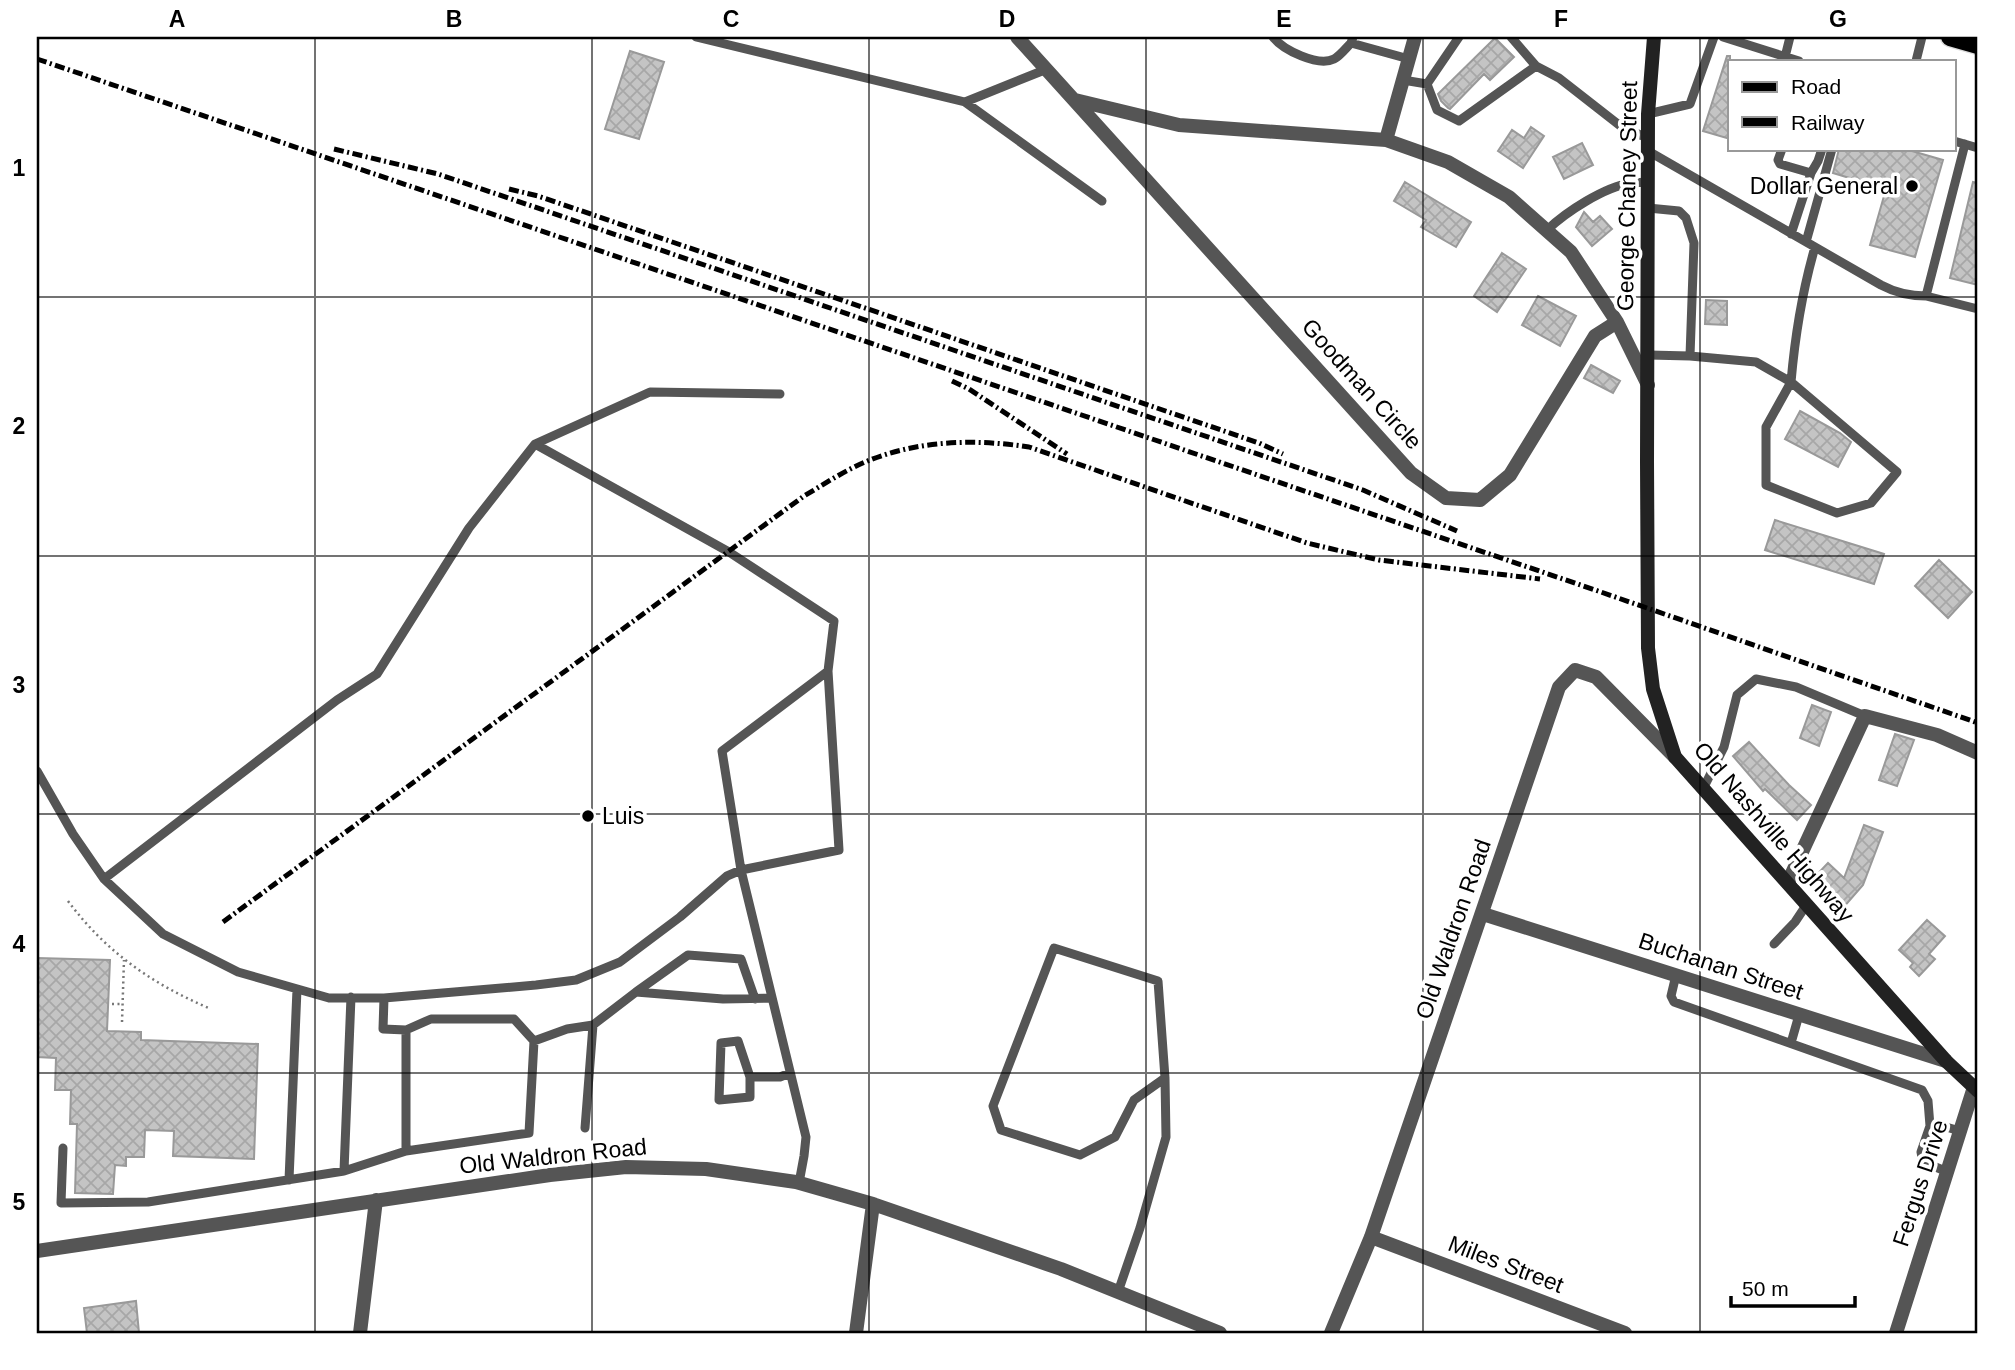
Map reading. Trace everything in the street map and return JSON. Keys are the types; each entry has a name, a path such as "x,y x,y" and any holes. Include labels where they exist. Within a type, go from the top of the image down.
{"main road":[{"name":"George Chaney Street","path":"1648,355 1648,114 1654,37"},
{"path":"1950,37 1978,45"},
{"name":"Old Nashville Highway","path":"1648,355 1648,648 1653,689 1675,757 1946,1061 1977,1088"}],"street":[{"path":"1017,37 1075,100"},
{"path":"1386,140 1415,37"},
{"name":"Old Nashville Highway","path":"1075,100 1180,125 1386,140 1448,162 1509,197 1571,252 1617,322 1648,385"},
{"name":"Goodman Circle","path":"1075,100 1411,473 1446,498 1480,500 1510,475 1595,337 1617,322"},
{"name":"Old Waldron Road","path":"1332,1333 1371,1237 1559,687 1574,670 1596,677 1675,757"},
{"path":"1788,882 1865,716 1937,735 1978,753"},
{"name":"Buchanan Street","path":"1483,914 1946,1061"},
{"name":"Fergus Drive","path":"1896,1333 1960,1131 1977,1088"},
{"name":"Old Waldron Road","path":"37,1251 550,1175 626,1167 706,1169 799,1183 873,1204 1061,1269 1220,1333"},
{"path":"360,1333 376,1200"},
{"path":"856,1333 873,1204"},
{"name":"Miles Street","path":"1371,1237 1625,1333"}],"lane":[{"path":"696,37 965,102 1102,201"},
{"path":"1273,37 1291,52 1322,61 1334,59 1352,40 1409,60"},
{"path":"1427,84 1459,37"},
{"path":"1511,37 1536,65 1559,78 1623,128 1791,234 1894,292 1908,296 1926,296 1978,309"},
{"path":"1648,114 1689,104 1714,37"},
{"path":"1723,37 1796,60"},
{"path":"1785,57 1790,37"},
{"path":"1916,60 1922,37"},
{"path":"1427,84 1437,110 1459,121 1536,65"},
{"path":"965,102 1047,69"},
{"path":"1403,80 1427,84"},
{"path":"1955,141 1978,148"},
{"path":"1926,296 1965,144"},
{"path":"1782,150 1778,160 1780,164 1811,173"},
{"path":"1791,234 1811,173 1822,150"},
{"path":"1648,355 1756,362 1791,382 1897,472 1871,503 1837,513 1766,485 1766,427 1791,382 1795,336 1832,150"},
{"path":"1546,230 1564,215 1605,193 1630,183 1648,183"},
{"path":"1648,208 1679,211 1685,218 1694,243 1690,356"},
{"path":"104,878 337,700 377,674 469,528 535,444 650,393 780,394"},
{"path":"37,771 73,834 104,878 163,934 238,972 329,998 384,998 576,980 620,962 680,917 727,876 741,870 839,850 828,671 834,621 729,552 535,444"},
{"path":"799,1183 806,1137 741,870 722,751 828,671"},
{"path":"1703,789 1724,747 1737,695 1756,678 1796,687 1865,716"},
{"path":"1774,944 1795,922 1807,904"},
{"path":"1118,1292 1166,1137 1165,1078 1158,981 1054,948 993,1106 1002,1130 1080,1155 1115,1136 1134,1100 1165,1078"},
{"path":"534,1041 567,1029 593,1025 688,955 741,959 755,999"},
{"path":"1676,975 1671,996 1674,1002 1922,1090 1928,1101 1930,1126 1921,1152 1923,1162 1948,1172"},
{"path":"289,1180 298,989"},
{"path":"636,992 723,999 772,998"},
{"path":"344,1171 351,997"},
{"path":"63,1148 61,1203 148,1202 344,1171 405,1151 528,1133 534,1041 514,1019 431,1019 406,1030 383,1030 384,998"},
{"path":"1791,1043 1799,1014"},
{"path":"585,1128 593,1025"},
{"path":"405,1151 406,1030"},
{"path":"738,1041 750,1077 750,1097 719,1100 721,1043 738,1041"},
{"path":"750,1077 780,1077 790,1073"},
{"path":"1930,1126 1940,1125 1960,1131"}],"path":[{"path":"68,901 96,935 124,960 183,997 211,1009"},
{"path":"122,1022 124,960"},
{"path":"112,1004 123,1004"}],"building":[{"path":"1495,38 1514,57 1490,80 1484,74 1450,109 1448,108 1438,94"},
{"path":"630,51 664,62 639,139 605,129"},
{"path":"1727,56 1730,56 1728,138 1703,131"},
{"path":"1531,127 1544,136 1523,168 1498,151 1512,130 1524,138"},
{"path":"1582,143 1593,165 1564,179 1553,157"},
{"path":"1839,150 1908,150 1943,160 1915,257 1870,245 1886,189 1833,173"},
{"path":"1405,182 1471,222 1456,247 1421,227 1426,220 1394,201"},
{"path":"1973,182 1978,183 1978,285 1950,278"},
{"path":"1584,212 1593,222 1600,216 1612,229 1592,246 1576,227"},
{"path":"1502,253 1526,269 1497,312 1474,296"},
{"path":"1538,296 1576,316 1560,346 1522,325"},
{"path":"1706,300 1727,301 1727,325 1705,324"},
{"path":"1591,365 1620,381 1613,393 1584,378"},
{"path":"1800,411 1851,442 1838,467 1785,439"},
{"path":"1775,520 1884,554 1874,584 1765,550"},
{"path":"1939,560 1972,592 1948,618 1915,586"},
{"path":"1812,705 1831,712 1819,746 1800,738"},
{"path":"1895,734 1914,740 1897,786 1879,780"},
{"path":"1749,742 1811,805 1797,820 1765,789 1763,791 1733,756"},
{"path":"1864,825 1883,832 1863,885 1842,909 1811,881 1828,863 1844,878"},
{"path":"1927,920 1945,936 1929,954 1935,959 1919,976 1910,967 1913,963 1899,950"},
{"path":"37,958 110,960 107,1031 141,1032 141,1040 258,1044 254,1159 173,1156 174,1131 145,1130 144,1157 126,1157 126,1166 115,1165 113,1194 75,1193 77,1124 70,1124 71,1090 55,1090 56,1058 37,1057"},
{"path":"136,1301 139,1333 87,1333 84,1308"}],"railway":[{"path":"37,59 1978,723"},
{"path":"334,149 438,174 1363,490 1457,531"},
{"path":"509,189 538,196 1259,443 1283,454"},
{"path":"952,381 969,389 1067,454"},
{"path":"223,922 804,496 837,476 889,453 929,445 969,442 1029,447 1307,543 1379,560 1540,579"}],"place":[{"name":"Dollar General","path":"1912,186"},
{"name":"Luis","path":"588,816"}]}
